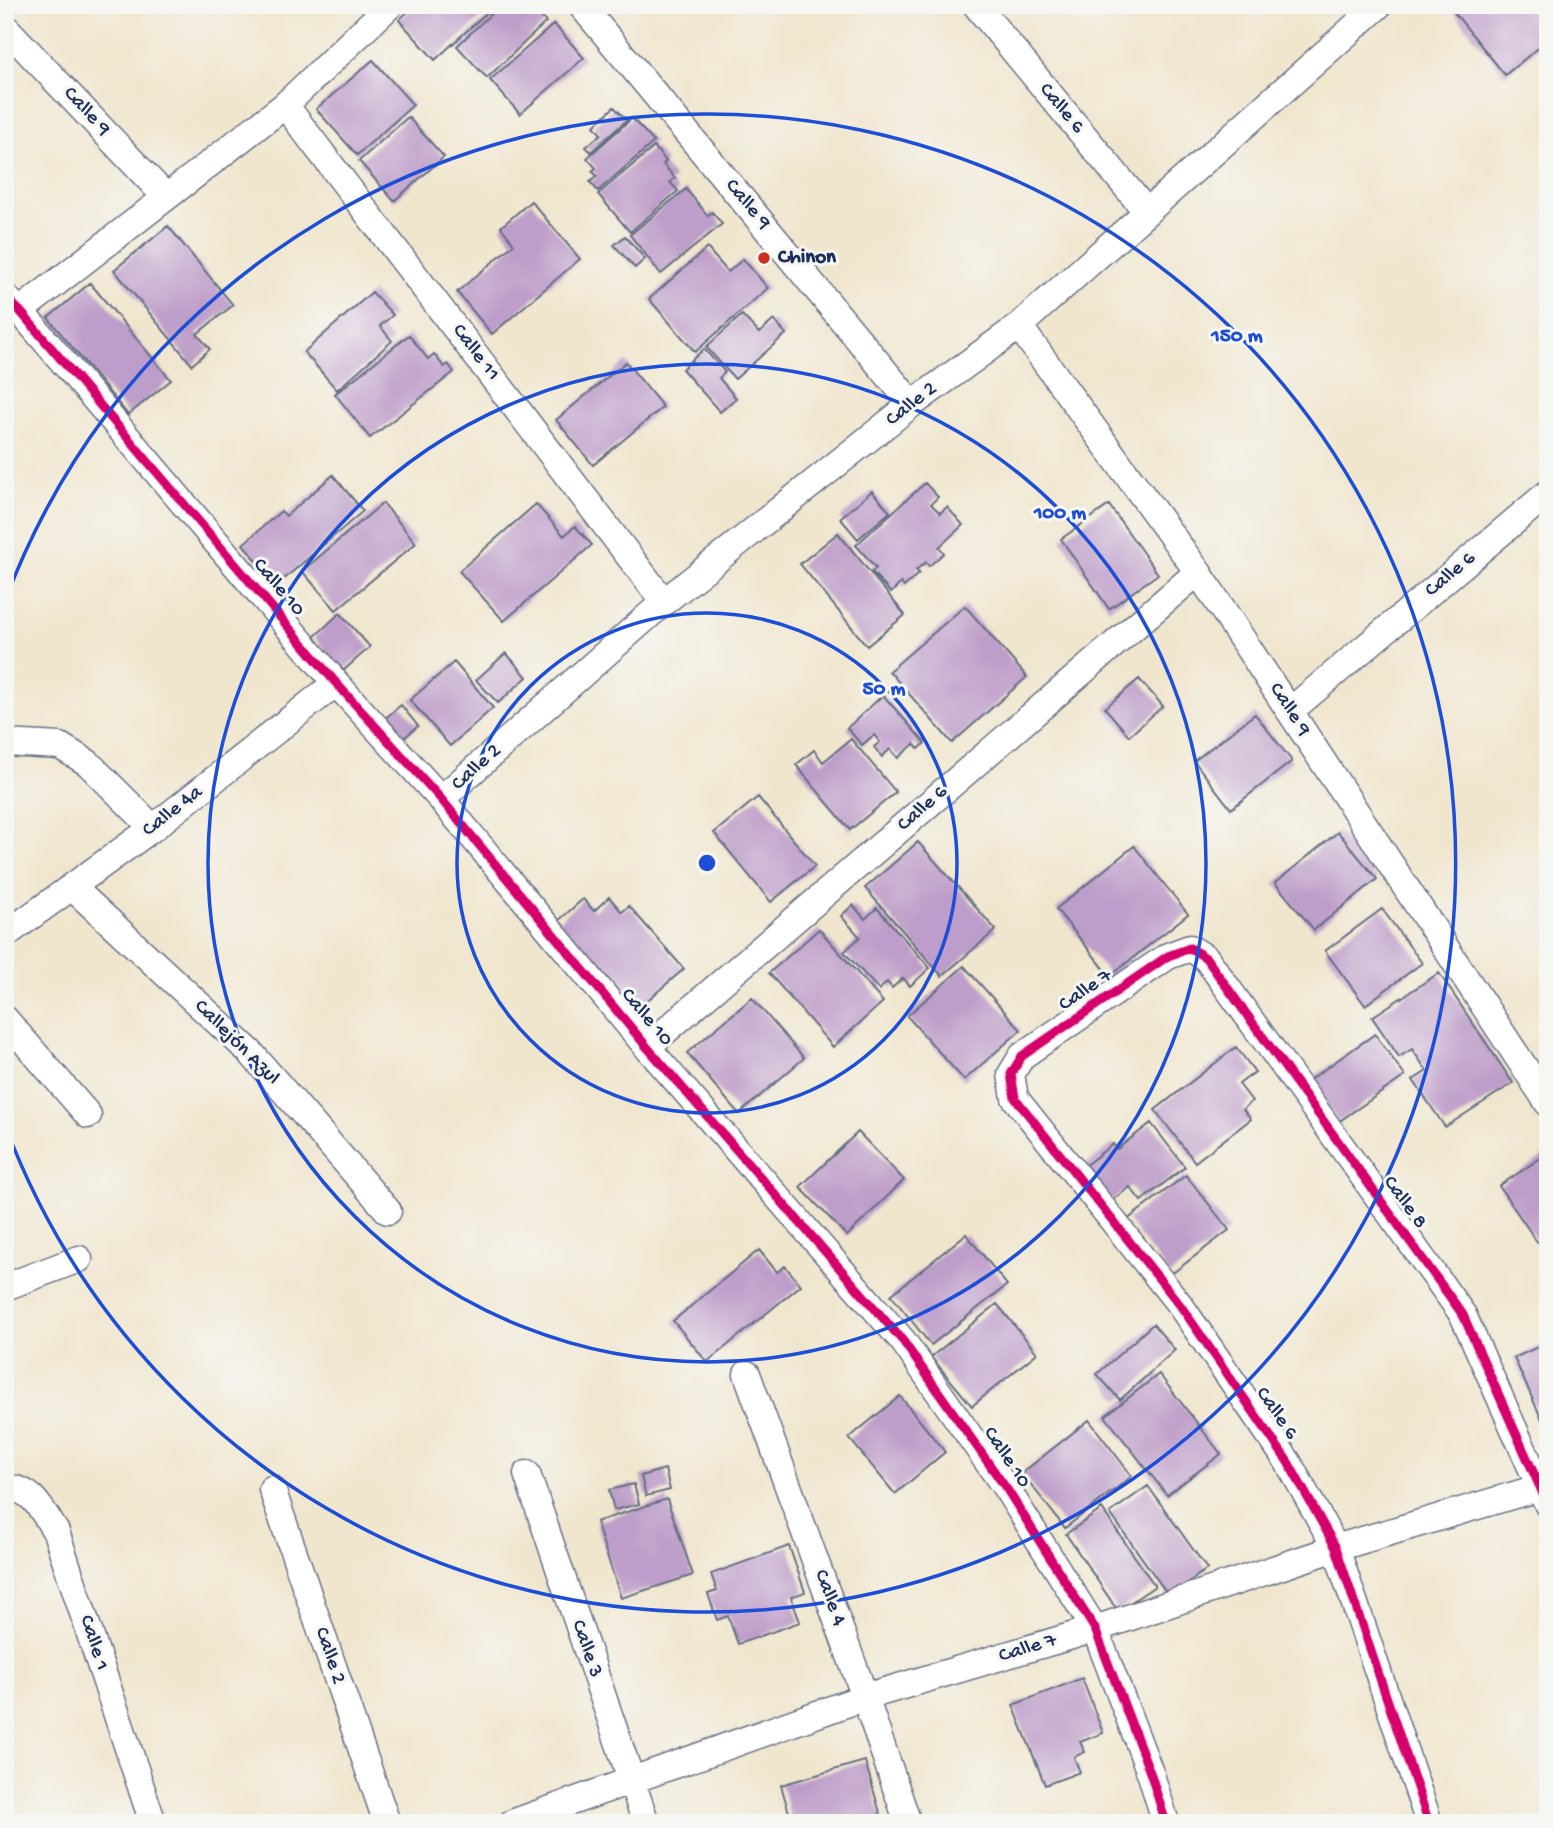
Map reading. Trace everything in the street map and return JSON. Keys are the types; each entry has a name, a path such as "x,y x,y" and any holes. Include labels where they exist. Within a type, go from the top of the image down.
{"street":[{"name":"Calle 9","path":"581,5 912,404"},
{"name":"Calle 6","path":"976,5 1147,212"},
{"name":"Calle 2","path":"441,799 664,602 912,404 1019,326 1379,5"},
{"path":"13,304 166,197 285,105 375,10"},
{"name":"Calle 9","path":"5,27 166,197"},
{"name":"Calle 11","path":"285,105 664,602"},
{"name":"Calle 10","path":"13,304 335,683 441,799 647,1047 904,1340 1008,1491 1095,1629 1151,1775 1166,1823"},
{"name":"Calle 9","path":"1019,326 1198,572 1548,1103"},
{"name":"Calle 6","path":"1290,711 1548,493"},
{"name":"Calle 6","path":"647,1047 1198,572"},
{"name":"Calle 4a","path":"5,935 153,828 335,683"},
{"path":"5,743 60,746 88,763 153,828"},
{"name":"Callejón Azul","path":"72,887 250,1052 388,1211"},
{"name":"Calle 7","path":"1011,1074 1022,1056 1168,956 1190,948"},
{"name":"Calle 8","path":"1190,948 1206,958 1463,1315 1546,1493"},
{"path":"5,1018 88,1115"},
{"name":"Calle 6","path":"1011,1074 1015,1098 1180,1306 1288,1462 1336,1548 1429,1823"},
{"path":"5,1287 79,1259"},
{"name":"Calle 4","path":"747,1374 908,1823"},
{"name":"Calle 3","path":"527,1474 646,1823"},
{"name":"Calle 1","path":"5,1488 17,1487 29,1495 41,1507 56,1532 153,1823"},
{"name":"Calle 2","path":"272,1489 387,1823"},
{"name":"Calle 7","path":"512,1823 865,1697 1095,1629 1336,1548 1546,1493"}],"building":[{"path":"415,5 495,5 435,60 399,20"},
{"path":"500,5 531,5 546,22 487,78 457,46"},
{"path":"1448,5 1548,5 1548,40 1505,75"},
{"path":"554,24 584,58 520,114 490,80"},
{"path":"373,60 413,105 357,155 316,109"},
{"path":"614,107 627,120 591,152 586,147 601,134 594,126"},
{"path":"408,117 444,157 394,201 359,161"},
{"path":"632,118 654,142 598,191 590,182 597,176 592,171 596,168 587,158"},
{"path":"654,147 666,161 663,164 675,178 670,182 678,191 630,232 598,194"},
{"path":"686,189 708,216 712,212 722,224 661,274 630,235"},
{"path":"531,201 580,259 492,334 457,292 514,244 501,227"},
{"path":"168,226 233,305 197,334 210,349 192,365 114,270"},
{"path":"625,236 645,259 635,268 614,245"},
{"path":"707,248 728,272 743,259 768,288 695,352 649,299"},
{"path":"90,283 171,380 128,415 48,318"},
{"path":"372,292 393,315 380,326 392,341 337,390 304,352"},
{"path":"742,315 759,333 774,320 786,334 735,379 706,347"},
{"path":"409,335 428,359 434,354 444,367 448,364 454,372 370,438 335,394"},
{"path":"704,349 725,372 719,378 736,398 720,412 682,369"},
{"path":"626,362 663,407 593,465 556,420"},
{"path":"333,475 363,511 277,585 243,544 281,511 286,516"},
{"path":"925,483 938,497 931,504 940,513 947,507 963,525 939,547 944,553 929,566 926,562 916,570 919,573 904,587 901,583 891,593 872,572 876,568 856,545"},
{"path":"872,491 890,512 858,539 840,518"},
{"path":"383,503 416,543 336,610 302,571"},
{"path":"536,504 564,536 575,526 592,545 504,621 459,571"},
{"path":"1109,505 1158,574 1109,609 1061,539"},
{"path":"838,533 905,615 867,646 800,564"},
{"path":"965,606 1027,677 952,743 889,671"},
{"path":"340,613 370,647 343,671 314,637"},
{"path":"506,653 527,677 498,703 476,680"},
{"path":"454,662 493,708 450,746 410,700"},
{"path":"1139,679 1163,706 1129,736 1105,708"},
{"path":"883,695 925,743 919,749 914,744 898,758 890,749 882,757 874,747 880,742 874,735 862,745 847,728"},
{"path":"401,705 418,726 398,743 381,722"},
{"path":"1255,714 1292,761 1231,809 1194,761"},
{"path":"851,739 896,792 850,830 796,765 814,750 823,762"},
{"path":"758,797 815,866 771,902 714,833"},
{"path":"1338,832 1377,879 1314,930 1275,883"},
{"path":"918,842 996,930 942,976 865,888"},
{"path":"1134,846 1188,914 1110,976 1056,909"},
{"path":"609,897 622,912 629,906 684,969 635,1011 557,922 583,899 594,911"},
{"path":"853,905 865,919 877,908 930,968 910,986 903,978 892,988 887,982 879,990 844,952 860,937 841,916"},
{"path":"1382,909 1422,963 1365,1005 1325,951"},
{"path":"819,929 883,1002 833,1047 769,973"},
{"path":"964,966 1021,1030 964,1080 907,1016"},
{"path":"1439,973 1513,1083 1445,1127 1413,1080 1427,1071 1412,1049 1399,1057 1372,1017"},
{"path":"752,998 804,1058 739,1114 687,1053"},
{"path":"1375,1034 1405,1076 1338,1122 1309,1080"},
{"path":"1236,1047 1255,1072 1239,1084 1252,1101 1243,1109 1251,1119 1195,1162 1155,1110"},
{"path":"1151,1123 1185,1167 1141,1201 1130,1187 1111,1201 1083,1167 1113,1144 1117,1149"},
{"path":"858,1132 904,1180 847,1236 800,1187"},
{"path":"1548,1153 1548,1235 1537,1242 1499,1186"},
{"path":"1186,1175 1229,1230 1170,1275 1127,1220"},
{"path":"966,1234 1007,1285 931,1345 891,1295"},
{"path":"759,1250 777,1272 785,1266 801,1285 707,1362 673,1321"},
{"path":"997,1304 1037,1353 972,1406 931,1357"},
{"path":"1153,1324 1175,1350 1120,1400 1097,1374"},
{"path":"1548,1342 1548,1433 1514,1358"},
{"path":"1159,1374 1221,1454 1167,1495 1105,1416"},
{"path":"900,1396 945,1452 895,1494 849,1438"},
{"path":"1089,1420 1132,1476 1065,1528 1022,1473"},
{"path":"665,1469 670,1490 646,1496 641,1476"},
{"path":"634,1484 639,1504 614,1510 609,1490"},
{"path":"1148,1486 1207,1569 1169,1596 1110,1513"},
{"path":"667,1499 693,1575 621,1598 596,1522"},
{"path":"1102,1509 1155,1586 1118,1611 1066,1534"},
{"path":"789,1546 805,1592 791,1597 800,1622 738,1644 728,1616 717,1620 708,1594 717,1591 711,1574"},
{"path":"1082,1678 1103,1733 1080,1742 1085,1752 1074,1757 1080,1772 1045,1785 1013,1705"},
{"path":"865,1761 883,1823 792,1823 781,1785"}],"cycle path":[{"path":"5,297 20,311 336,683 441,799 647,1047 903,1341 1008,1491 1095,1629 1151,1775 1166,1823"},
{"path":"1429,1823 1336,1548 1288,1462 1180,1305 1015,1098 1011,1074 1022,1056 1168,956 1190,948 1206,958 1463,1315 1548,1505"}],"place":[{"name":"Chinon","path":"764,258"}]}
